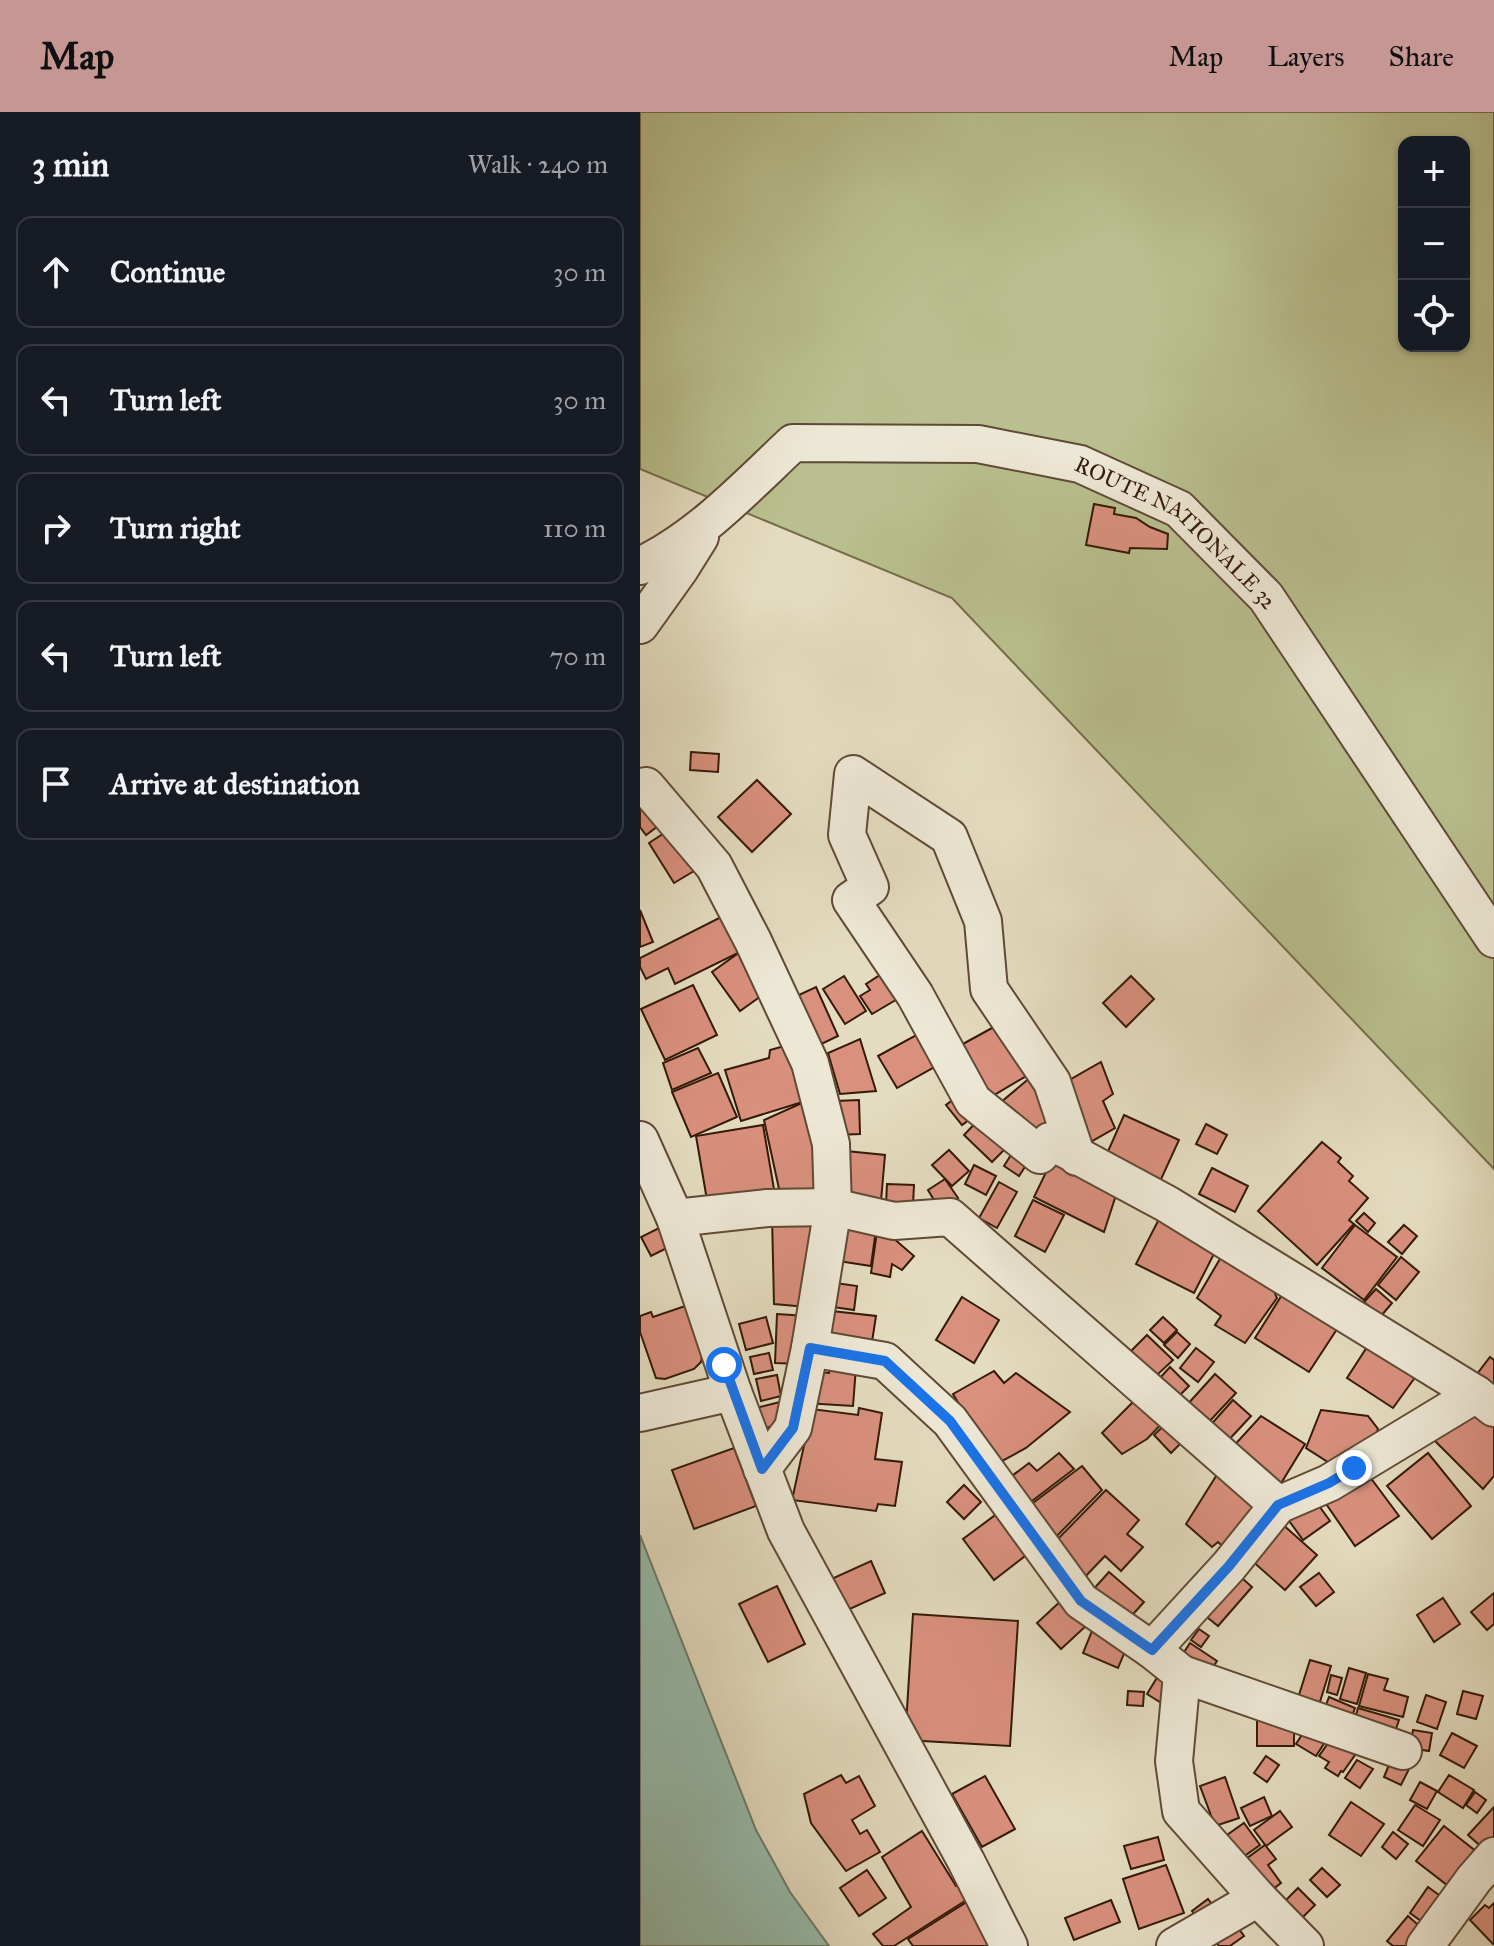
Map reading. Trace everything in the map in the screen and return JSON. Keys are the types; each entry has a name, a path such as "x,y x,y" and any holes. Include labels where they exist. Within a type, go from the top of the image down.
{"street":[{"name":"ROUTE NATIONALE 32","path":"640,566 710,522 793,443 978,444 1080,464 1179,509 1266,597 1494,939"},
{"name":"ROUTE NATIONALE 32","path":"640,625 710,522"},
{"path":"1077,1157 1052,1082 989,989 983,921 949,837 853,774 847,835 870,887 851,900 915,995 973,1101 1040,1155 1050,1141 1077,1157 1167,1204 1485,1401"},
{"path":"646,786 714,866 753,941 810,1063 831,1144 833,1207 810,1348 793,1428 762,1469"},
{"path":"640,1140 675,1218 733,1392 786,1531 1009,1946"},
{"path":"675,1218 767,1208 833,1207 894,1221 950,1217 1278,1505"},
{"path":"810,1348 885,1361 950,1421 1081,1601 1182,1674 1403,1751"},
{"path":"640,1413 733,1392"},
{"path":"1152,1650 1229,1566 1278,1505 1329,1483 1485,1401"},
{"path":"1182,1674 1174,1761 1181,1811 1305,1946"},
{"path":"1425,1946 1494,1856"},
{"path":"1175,1946 1258,1898"}],"shaded area":[{"path":"640,112 1494,112 1494,1169 952,598 640,469"},
{"path":"640,1535 756,1830 790,1892 829,1946 640,1946"}],"building":[{"path":"1094,504 1115,508 1114,514 1136,518 1168,534 1167,549 1130,548 1129,553 1086,545"},
{"path":"691,752 719,754 718,772 690,770"},
{"path":"757,780 791,814 752,852 718,817"},
{"path":"640,802 658,826 646,835 640,827"},
{"path":"669,830 694,871 674,883 649,843"},
{"path":"640,910 653,942 640,947"},
{"path":"731,912 740,952 675,984 668,968 646,979 640,967 640,958"},
{"path":"740,952 768,991 740,1011 712,972"},
{"path":"880,975 884,982 895,975 906,994 872,1014 860,996 870,990 866,984"},
{"path":"844,976 866,1011 845,1024 823,989"},
{"path":"1131,976 1154,999 1126,1027 1103,1003"},
{"path":"693,985 717,1035 665,1060 641,1009"},
{"path":"816,987 838,1036 811,1049 788,1000"},
{"path":"1003,1022 1028,1075 989,1098 961,1045"},
{"path":"920,1033 938,1065 897,1088 878,1056"},
{"path":"860,1039 876,1091 840,1094 828,1053"},
{"path":"795,1043 809,1100 741,1121 725,1070 769,1058 770,1050"},
{"path":"698,1048 711,1073 672,1090 663,1063"},
{"path":"1101,1062 1113,1094 1103,1101 1115,1128 1087,1144 1059,1086"},
{"path":"1038,1071 1059,1114 1029,1139 1000,1103"},
{"path":"718,1073 737,1117 691,1137 672,1092"},
{"path":"963,1092 978,1113 962,1125 946,1105"},
{"path":"813,1098 827,1198 781,1198 764,1120"},
{"path":"859,1100 860,1134 837,1135 835,1101"},
{"path":"984,1114 1012,1142 992,1162 964,1135"},
{"path":"1124,1115 1179,1140 1157,1188 1102,1165"},
{"path":"1206,1124 1227,1135 1217,1154 1196,1144"},
{"path":"763,1125 774,1189 707,1200 696,1136"},
{"path":"1322,1142 1341,1158 1338,1162 1353,1176 1349,1181 1368,1198 1349,1220 1354,1224 1317,1265 1258,1211"},
{"path":"1016,1147 1032,1156 1019,1176 1004,1166"},
{"path":"949,1150 969,1171 952,1186 932,1165"},
{"path":"846,1151 885,1155 881,1201 843,1198"},
{"path":"1052,1160 1116,1195 1104,1232 1034,1197"},
{"path":"974,1165 996,1176 986,1195 965,1184"},
{"path":"1212,1168 1248,1186 1235,1212 1199,1194"},
{"path":"945,1179 958,1198 940,1210 928,1190"},
{"path":"999,1182 1017,1192 997,1228 979,1218"},
{"path":"887,1184 914,1185 913,1205 886,1204"},
{"path":"1033,1200 1064,1215 1045,1252 1015,1236"},
{"path":"1364,1213 1375,1223 1368,1232 1356,1221"},
{"path":"819,1215 807,1307 774,1304 772,1216"},
{"path":"1161,1215 1219,1244 1194,1293 1136,1264"},
{"path":"844,1218 877,1222 871,1266 838,1261"},
{"path":"878,1225 914,1256 902,1270 892,1264 890,1277 871,1273"},
{"path":"1355,1225 1397,1257 1364,1300 1322,1268"},
{"path":"1404,1225 1417,1236 1402,1254 1388,1242"},
{"path":"659,1228 669,1247 651,1256 641,1237"},
{"path":"1227,1247 1267,1274 1277,1298 1245,1343 1215,1325 1221,1316 1197,1298"},
{"path":"1401,1257 1419,1272 1396,1300 1378,1285"},
{"path":"829,1282 857,1286 854,1310 826,1306"},
{"path":"1376,1289 1392,1303 1381,1316 1364,1302"},
{"path":"1285,1290 1339,1326 1309,1372 1255,1338"},
{"path":"962,1297 999,1320 974,1363 936,1340"},
{"path":"691,1304 704,1348 701,1362 694,1369 665,1379 656,1378 640,1332 640,1316 651,1312 653,1317"},
{"path":"823,1310 876,1316 870,1355 831,1335"},
{"path":"777,1314 806,1316 803,1364 775,1363"},
{"path":"766,1317 773,1343 746,1350 739,1324"},
{"path":"1163,1317 1177,1330 1164,1343 1150,1330"},
{"path":"1177,1332 1190,1344 1178,1358 1164,1345"},
{"path":"1147,1335 1173,1360 1156,1376 1130,1352"},
{"path":"1369,1344 1424,1365 1393,1408 1347,1378"},
{"path":"1196,1348 1214,1362 1198,1382 1180,1368"},
{"path":"769,1353 773,1370 754,1374 750,1357"},
{"path":"1490,1357 1494,1360 1494,1393 1474,1378"},
{"path":"830,1366 856,1367 853,1406 805,1403 807,1371 829,1373"},
{"path":"1170,1367 1189,1386 1178,1397 1159,1379"},
{"path":"994,1371 1004,1383 1016,1373 1070,1412 1026,1448 995,1465 953,1394"},
{"path":"1215,1374 1236,1393 1206,1425 1186,1406"},
{"path":"777,1375 781,1396 761,1401 756,1379"},
{"path":"1144,1391 1169,1416 1147,1439 1122,1454 1102,1433"},
{"path":"1233,1400 1251,1416 1224,1445 1207,1429"},
{"path":"780,1402 786,1423 757,1430 752,1409"},
{"path":"859,1408 882,1413 875,1459 902,1462 895,1506 878,1504 876,1511 792,1500 812,1409 858,1415"},
{"path":"1475,1409 1494,1427 1494,1476 1483,1489 1430,1436"},
{"path":"1321,1410 1368,1416 1378,1429 1371,1448 1342,1471 1306,1448"},
{"path":"1261,1416 1305,1444 1280,1485 1229,1451"},
{"path":"1172,1418 1189,1435 1171,1453 1154,1435"},
{"path":"734,1448 756,1506 694,1529 672,1470"},
{"path":"1059,1453 1074,1469 1028,1504 1008,1479 1029,1463 1037,1471"},
{"path":"1428,1453 1471,1506 1432,1539 1387,1486"},
{"path":"1223,1465 1273,1505 1233,1556 1218,1542 1212,1547 1186,1524"},
{"path":"1082,1466 1102,1490 1050,1543 1029,1506"},
{"path":"1370,1477 1399,1516 1355,1546 1322,1498"},
{"path":"964,1485 981,1502 964,1519 947,1502"},
{"path":"1106,1490 1139,1520 1127,1534 1143,1547 1121,1571 1105,1556 1081,1581 1051,1546"},
{"path":"1314,1499 1330,1521 1303,1540 1287,1518"},
{"path":"1002,1510 1033,1550 994,1580 963,1539"},
{"path":"1281,1523 1317,1555 1285,1590 1250,1559"},
{"path":"871,1561 885,1593 841,1613 827,1581"},
{"path":"1232,1569 1252,1587 1218,1626 1197,1609"},
{"path":"1109,1572 1144,1602 1126,1622 1091,1592"},
{"path":"1319,1573 1334,1592 1316,1606 1300,1587"},
{"path":"777,1586 805,1644 768,1662 739,1604"},
{"path":"1494,1593 1494,1624 1487,1630 1471,1612"},
{"path":"1443,1598 1460,1624 1434,1642 1417,1615"},
{"path":"1063,1599 1087,1625 1061,1649 1037,1623"},
{"path":"913,1614 1018,1621 1010,1746 905,1740"},
{"path":"1094,1626 1129,1642 1118,1668 1083,1653"},
{"path":"1199,1629 1209,1636 1201,1647 1191,1640"},
{"path":"1190,1643 1217,1661 1206,1678 1179,1660"},
{"path":"1310,1660 1331,1666 1319,1705 1298,1698"},
{"path":"1166,1663 1163,1704 1147,1694"},
{"path":"1349,1668 1366,1673 1357,1704 1340,1699"},
{"path":"1368,1674 1388,1679 1384,1690 1408,1697 1403,1717 1359,1706"},
{"path":"1331,1675 1342,1678 1337,1695 1327,1692"},
{"path":"1128,1691 1144,1692 1143,1706 1127,1705"},
{"path":"1463,1691 1483,1696 1476,1719 1457,1714"},
{"path":"1426,1695 1446,1702 1437,1729 1417,1722"},
{"path":"1329,1697 1355,1708 1349,1724 1323,1713"},
{"path":"1358,1708 1399,1720 1393,1738 1353,1726"},
{"path":"1294,1717 1294,1746 1257,1746 1257,1718"},
{"path":"1305,1730 1325,1742 1316,1756 1296,1744"},
{"path":"1413,1730 1432,1733 1429,1751 1410,1748"},
{"path":"1452,1733 1477,1746 1464,1768 1440,1755"},
{"path":"1331,1739 1355,1755 1338,1776 1325,1768 1329,1762 1319,1756"},
{"path":"1266,1756 1279,1765 1267,1782 1254,1773"},
{"path":"1357,1760 1373,1769 1360,1788 1345,1778"},
{"path":"1391,1760 1409,1769 1401,1785 1384,1777"},
{"path":"841,1775 846,1783 859,1776 875,1806 852,1820 860,1834 867,1830 880,1852 846,1871 811,1823 804,1794"},
{"path":"1449,1775 1474,1790 1463,1808 1438,1792"},
{"path":"985,1776 1015,1829 982,1847 952,1794"},
{"path":"1225,1777 1239,1818 1215,1826 1200,1786"},
{"path":"1420,1782 1437,1791 1427,1809 1410,1800"},
{"path":"1475,1792 1486,1800 1477,1813 1466,1805"},
{"path":"1264,1797 1272,1816 1250,1826 1241,1808"},
{"path":"1351,1802 1384,1824 1361,1856 1329,1835"},
{"path":"1415,1805 1440,1820 1423,1846 1398,1830"},
{"path":"1494,1807 1494,1842 1486,1851 1468,1835"},
{"path":"1280,1811 1292,1827 1266,1846 1254,1830"},
{"path":"1244,1823 1260,1845 1243,1857 1227,1835"},
{"path":"1444,1826 1482,1856 1463,1879 1447,1885 1416,1861"},
{"path":"922,1831 956,1886 960,1884 968,1899 894,1946 883,1946 873,1934 911,1907 882,1857"},
{"path":"1393,1832 1408,1844 1396,1859 1382,1847"},
{"path":"1158,1837 1164,1860 1131,1869 1124,1846"},
{"path":"1265,1845 1276,1859 1268,1865 1281,1883 1264,1896 1239,1864"},
{"path":"1166,1865 1184,1913 1139,1929 1123,1879"},
{"path":"1322,1868 1340,1885 1327,1897 1310,1880"},
{"path":"867,1870 886,1898 859,1916 840,1888"},
{"path":"1428,1887 1446,1900 1428,1926 1410,1913"},
{"path":"1298,1888 1315,1905 1295,1925 1281,1905"},
{"path":"1208,1899 1219,1913 1232,1919 1244,1936 1230,1946 1219,1946 1192,1911"},
{"path":"970,1900 995,1946 913,1946 908,1939"},
{"path":"1111,1900 1120,1922 1074,1940 1065,1918"},
{"path":"1494,1903 1493,1944 1470,1920 1485,1905 1489,1908"},
{"path":"1408,1916 1424,1930 1411,1946 1393,1946 1387,1941"}],"route":[{"path":"724,1365 762,1469 793,1428 810,1348 885,1361 950,1421 1081,1601 1152,1650 1229,1566 1278,1505 1329,1483 1354,1468"}]}
